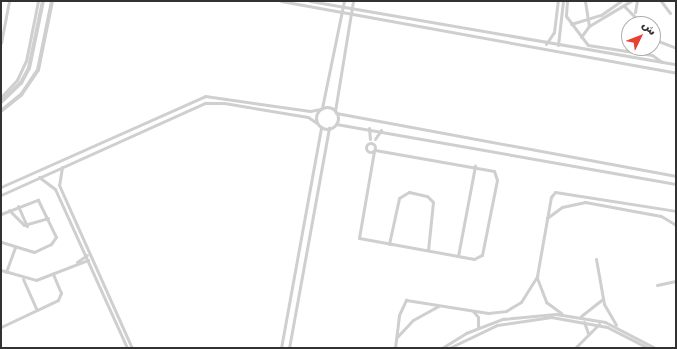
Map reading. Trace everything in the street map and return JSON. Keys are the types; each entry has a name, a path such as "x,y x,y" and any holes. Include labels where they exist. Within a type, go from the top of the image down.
{"street":[{"path":"1,43 9,1"},
{"path":"1,97 17,80 26,61 38,1"},
{"path":"1,102 21,83 29,68 43,1"},
{"path":"1,111 21,95 38,70 52,1"},
{"path":"281,1 676,72"},
{"path":"310,1 546,44 676,64"},
{"path":"317,123 344,1"},
{"path":"336,124 335,112 352,1"},
{"path":"546,44 554,32 558,1"},
{"path":"558,45 563,1"},
{"path":"567,1 565,14 581,37 593,47 652,54 662,62"},
{"path":"585,1 589,26"},
{"path":"571,24 593,18 621,1"},
{"path":"581,37 589,26 631,1"},
{"path":"624,6 635,14 637,1"},
{"path":"661,1 670,13"},
{"path":"593,18 595,23"},
{"path":"661,42 676,48"},
{"path":"1,187 205,96 310,111 321,109 676,176"},
{"path":"1,195 193,106 213,102 308,117 322,127 329,128 336,124 369,128 676,184"},
{"path":"282,348 322,127"},
{"path":"289,348 329,128"},
{"path":"369,128 373,144 357,234 361,239 477,258 484,250 497,176 492,170 382,150 373,144"},
{"path":"370,158 369,151 381,130"},
{"path":"106,139 109,145"},
{"path":"369,151 373,144"},
{"path":"458,256 475,166"},
{"path":"62,167 59,185 132,348"},
{"path":"39,177 55,189 127,348"},
{"path":"394,348 397,337 399,315 406,300 473,311 501,312 525,298 537,276 551,197 558,191 676,211"},
{"path":"389,244 399,198 405,193 415,193 427,196 433,202 428,250"},
{"path":"1,214 18,206 38,200 56,234 51,244 34,252 1,242"},
{"path":"547,218 562,207 585,202 661,216 676,225"},
{"path":"18,206 27,226"},
{"path":"9,210 17,222 27,226 48,218"},
{"path":"6,272 15,247"},
{"path":"1,270 23,279 36,280 77,262 85,255 90,254"},
{"path":"77,262 92,259"},
{"path":"596,259 603,299 616,328"},
{"path":"1,326 60,298 52,274"},
{"path":"537,276 546,302 562,314"},
{"path":"23,279 37,310"},
{"path":"657,285 676,281"},
{"path":"580,316 603,299"},
{"path":"397,337 414,320 439,306"},
{"path":"473,311 478,317 478,327"},
{"path":"501,312 503,319"},
{"path":"442,348 478,327 503,319 562,314 580,316 616,328 655,348"},
{"path":"449,348 480,331 508,322 540,318 570,319 616,328 648,348"},
{"path":"583,321 588,333"},
{"path":"576,348 588,333 599,324"},
{"path":"581,342 581,348"}]}
